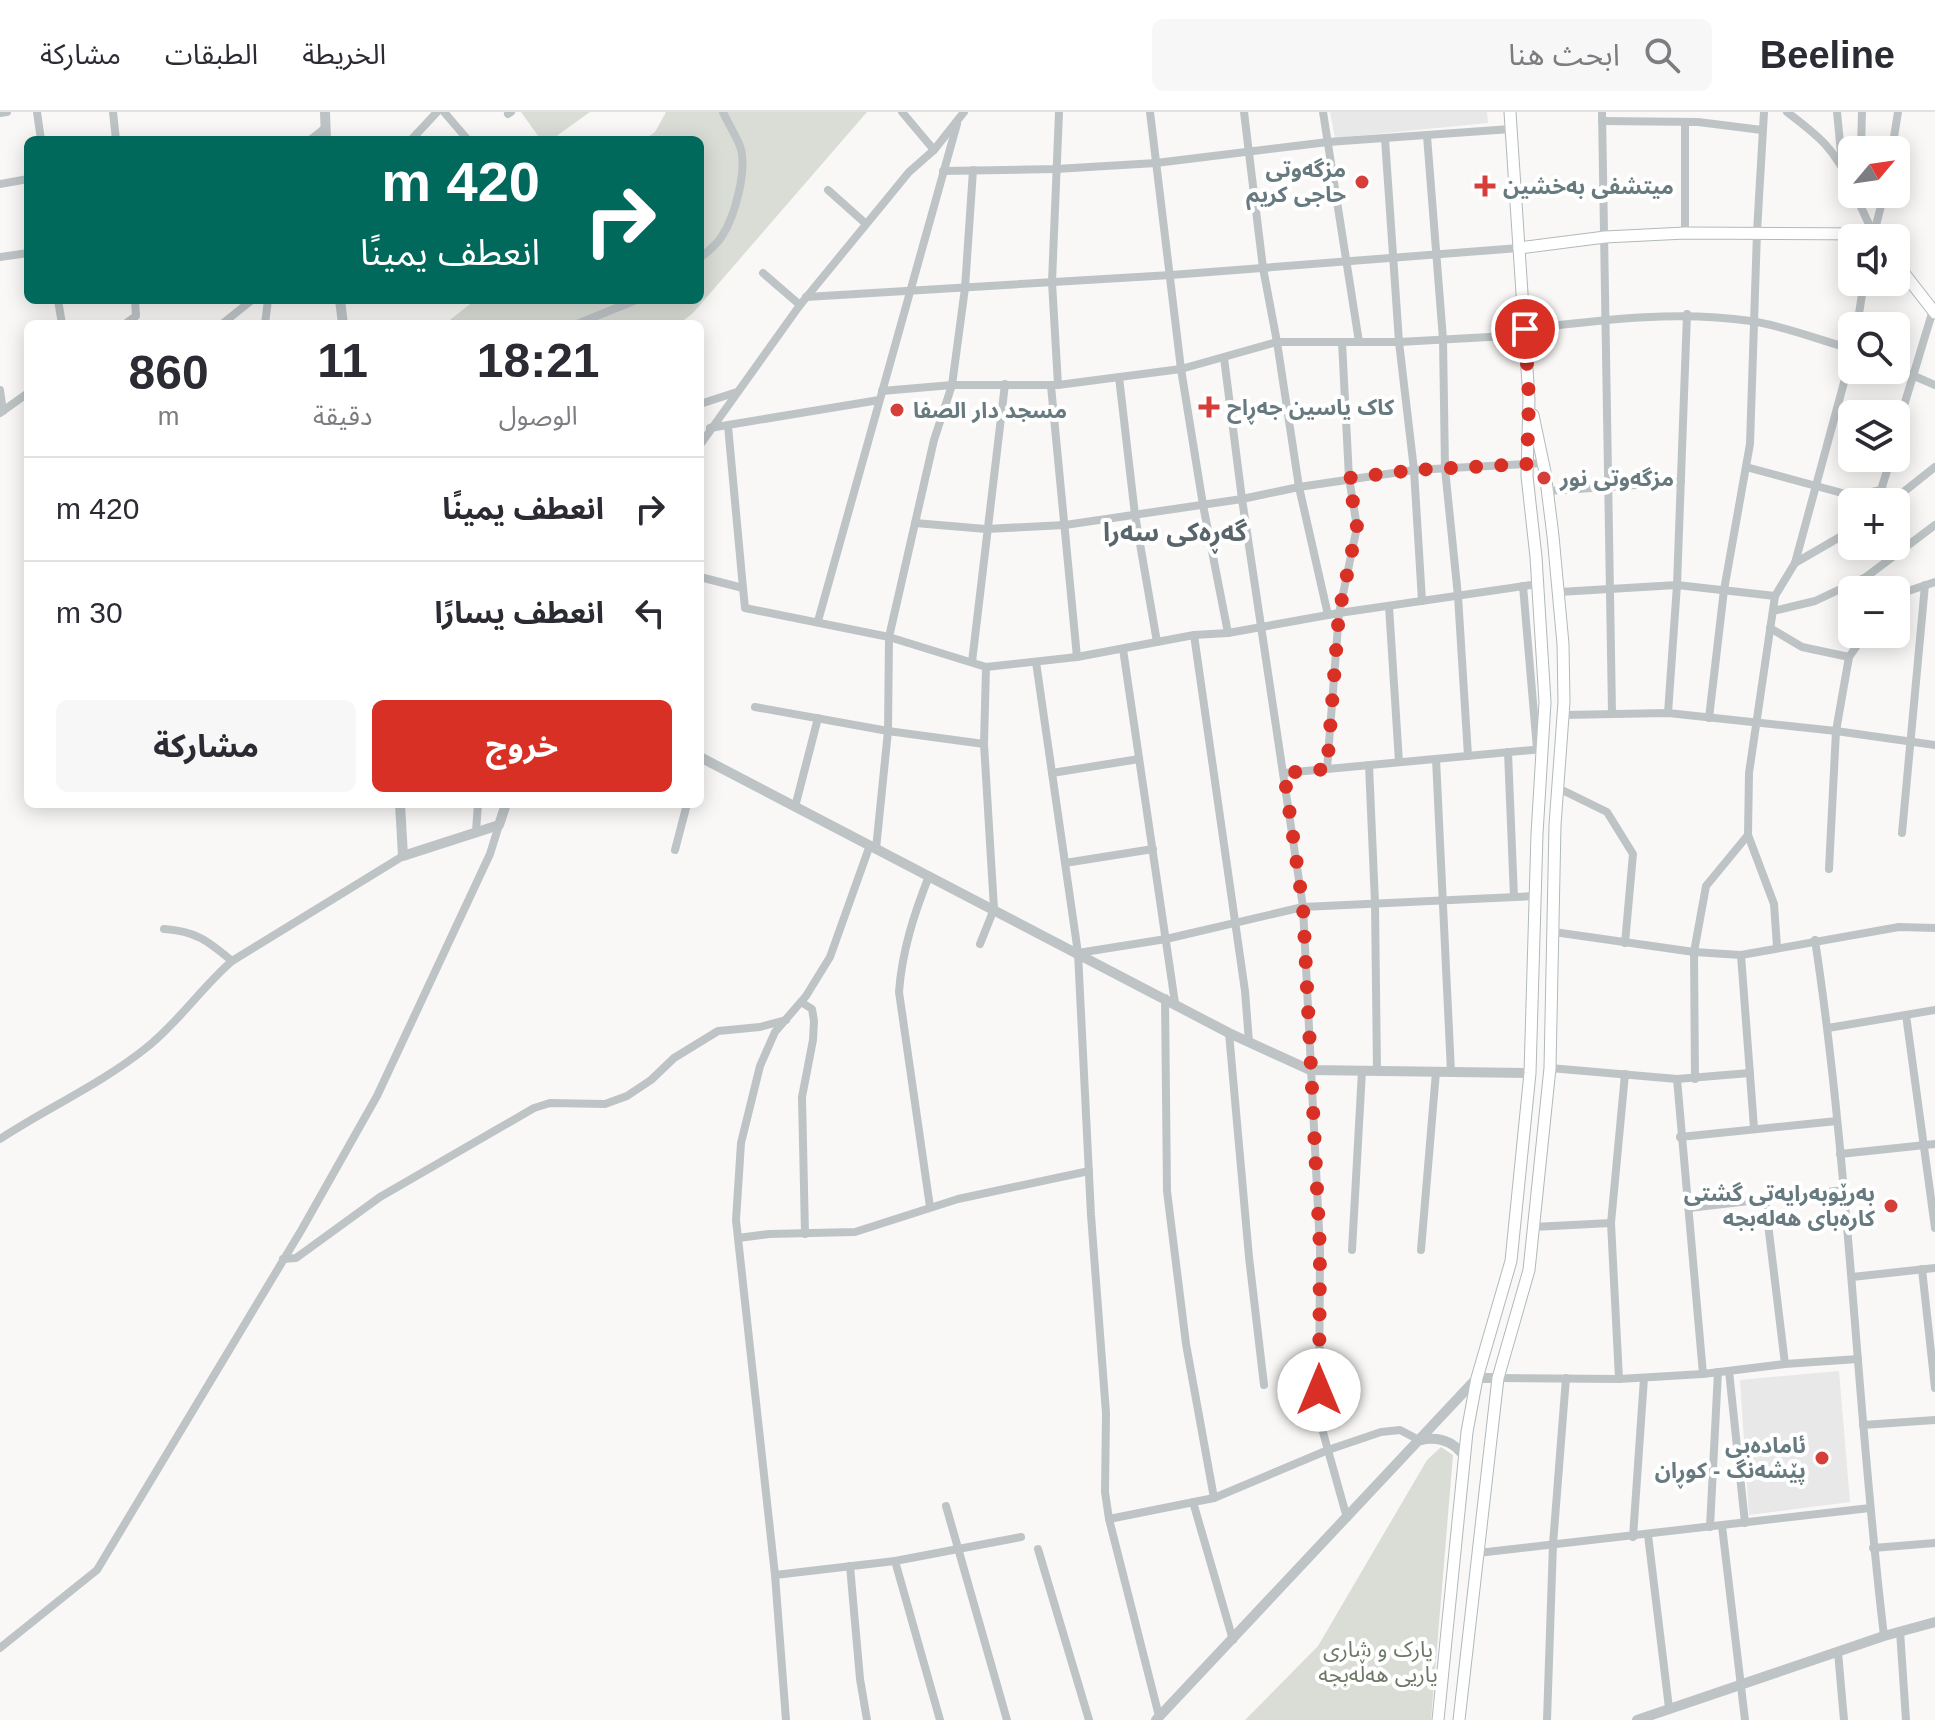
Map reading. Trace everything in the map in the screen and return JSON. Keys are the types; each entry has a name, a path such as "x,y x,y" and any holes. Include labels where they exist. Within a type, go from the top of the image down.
{"main road":[{"path":"1438,1720 1464,1456 1477,1378 1511,1261 1530,1073 1540,749 1545,702 1527,464 1529,399 1510,112"},
{"path":"1519,248 1605,237 1685,233 1838,235"},
{"path":"1910,281 1934,312"},
{"path":"1459,1720 1498,1378 1529,1270 1550,1068 1554,855 1563,715 1559,592 1543,463 1529,399"},
{"path":"1535,951 1554,951"}],"street":[{"path":"0,113 7,112"},
{"path":"37,112 40,136"},
{"path":"113,112 116,136"},
{"path":"415,136 437,112"},
{"path":"444,112 465,136"},
{"path":"704,254 721,239 732,217 741,176 739,145 723,112"},
{"path":"902,112 934,150"},
{"path":"704,438 803,301 865,223 909,172 934,150 964,112"},
{"path":"1059,112 1052,282 1055,385 1077,657"},
{"path":"1150,112 1181,369 1228,633"},
{"path":"1244,112 1263,268 1299,487 1328,615"},
{"path":"1323,112 1359,342"},
{"path":"1709,718 1724,590 1750,444 1764,112"},
{"path":"1787,112 1820,138 1838,161"},
{"path":"1837,112 1839,136"},
{"path":"1861,136 1862,112"},
{"path":"1894,136 1898,112"},
{"path":"1612,713 1602,117 1762,130"},
{"path":"313,136 327,118"},
{"path":"1685,122 1685,233"},
{"path":"818,621 957,124"},
{"path":"943,171 1156,163 1328,142 1511,129"},
{"path":"1427,136 1443,339 1445,469 1458,596 1468,756"},
{"path":"1385,139 1399,342 1414,470 1422,601"},
{"path":"786,1720 775,1575 738,1238 737,1175 750,1102 768,1045 830,957 873,847 888,731 889,637 934,440 952,385 965,288 973,170"},
{"path":"0,184 24,180"},
{"path":"828,190 865,223"},
{"path":"763,273 803,301 1519,248"},
{"path":"0,257 24,254"},
{"path":"227,320 247,304"},
{"path":"587,320 626,304"},
{"path":"1906,400 1934,312"},
{"path":"1668,713 1677,585 1687,314"},
{"path":"710,428 952,385 1055,385 1181,369 1277,342 1443,339 1687,314 1755,322 1838,347"},
{"path":"1327,769 1339,613 1357,527 1349,478 1342,342"},
{"path":"1224,358 1303,907 1320,1249 1319,1418 1347,1518"},
{"path":"1910,374 1935,385"},
{"path":"1119,377 1135,515 1157,642"},
{"path":"972,662 1005,384"},
{"path":"1777,947 1774,904 1748,835 1749,773 1755,722 1775,596 1795,563 1843,384"},
{"path":"0,390 1,412"},
{"path":"704,400 738,391"},
{"path":"1,412 24,396"},
{"path":"728,426 745,608 889,637 986,667 1077,657 1194,635 1228,633 1339,613 1538,584"},
{"path":"915,523 986,529 1065,525 1242,499 1349,478 1414,470 1543,463"},
{"path":"1746,467 1838,491"},
{"path":"1909,488 1935,467"},
{"path":"1547,491 1681,482"},
{"path":"1867,576 1935,525"},
{"path":"1795,563 1838,538"},
{"path":"704,578 743,588"},
{"path":"1910,590 1935,582"},
{"path":"1559,592 1677,585 1775,596"},
{"path":"1902,833 1925,585"},
{"path":"1284,773 1540,749 1523,586"},
{"path":"1773,611 1815,601 1838,590"},
{"path":"1389,606 1399,762"},
{"path":"1770,628 1802,647 1849,657"},
{"path":"1194,635 1236,923 1249,1042"},
{"path":"1829,869 1836,731 1849,657 1855,648"},
{"path":"1123,649 1166,939 1170,1001 1167,1191 1186,1344 1214,1498"},
{"path":"1036,662 1078,953 1106,1413 1105,1492 1158,1718"},
{"path":"980,944 994,909 984,744 986,667"},
{"path":"755,707 888,731 984,744"},
{"path":"1563,715 1668,713 1935,745"},
{"path":"795,807 818,718"},
{"path":"1508,752 1514,897"},
{"path":"704,759 1229,1033 1310,1070 1530,1073"},
{"path":"1052,773 1139,759"},
{"path":"1436,759 1451,1072"},
{"path":"1369,765 1377,1071"},
{"path":"1558,788 1607,812 1633,854 1625,943"},
{"path":"400,808 403,856"},
{"path":"476,831 478,808"},
{"path":"0,1648 97,1570 377,1096 490,854 505,808"},
{"path":"675,850 686,808"},
{"path":"0,1139 139,1053 169,1028 232,961 403,856 499,825"},
{"path":"1695,1079 1694,952 1706,886 1748,835"},
{"path":"1065,863 1153,849"},
{"path":"929,876 912,919 900,970 899,992 930,1207"},
{"path":"1078,953 1166,939 1303,907 1535,896"},
{"path":"1554,932 1694,952 1741,955 1899,927 1935,928"},
{"path":"164,929 200,936 232,961"},
{"path":"1815,940 1828,1028 1852,1277 1873,1548 1884,1636"},
{"path":"1741,955 1754,1128"},
{"path":"801,1002 812,1009 814,1021 802,1097 805,1234"},
{"path":"1828,1028 1935,1010"},
{"path":"1906,1015 1935,1228"},
{"path":"283,1259 296,1258 380,1197 534,1108 550,1103 605,1104 627,1096 651,1080 674,1058 718,1031 760,1027 786,1020"},
{"path":"1229,1033 1264,1385"},
{"path":"1550,1068 1677,1079 1750,1073"},
{"path":"1352,1250 1362,1071"},
{"path":"1421,1250 1436,1072"},
{"path":"1619,1379 1611,1223 1625,1074"},
{"path":"1677,1079 1703,1374"},
{"path":"1680,1137 1837,1121"},
{"path":"1840,1154 1935,1144"},
{"path":"738,1238 769,1234 855,1232 930,1207 1089,1171"},
{"path":"1689,1208 1844,1190"},
{"path":"1765,1199 1785,1364"},
{"path":"1533,1227 1611,1223"},
{"path":"1852,1277 1935,1268"},
{"path":"1922,1269 1933,1347 1935,1388"},
{"path":"1158,1718 1477,1378 1644,1378 1858,1359"},
{"path":"1729,1371 1745,1523"},
{"path":"1710,1527 1718,1372"},
{"path":"1547,1720 1553,1544 1566,1378"},
{"path":"1633,1537 1644,1378"},
{"path":"1863,1425 1935,1420"},
{"path":"1109,1519 1214,1498 1328,1450 1381,1432 1400,1430 1419,1440 1431,1438 1449,1442 1464,1456"},
{"path":"1193,1502 1233,1640"},
{"path":"946,1506 1007,1720"},
{"path":"1478,1553 1870,1508"},
{"path":"1722,1526 1745,1720"},
{"path":"1648,1535 1669,1708"},
{"path":"775,1575 895,1561 1021,1537"},
{"path":"1873,1548 1935,1543"},
{"path":"1038,1549 1089,1720"},
{"path":"895,1561 940,1720"},
{"path":"850,1566 860,1679 867,1720"},
{"path":"1637,1720 1884,1636 1935,1622"},
{"path":"1900,1631 1906,1720"},
{"path":"1838,1652 1844,1720"}],"shaded area":[{"path":"1330,112 1487,112 1488,123 1335,138"},
{"path":"1839,1371 1850,1502 1749,1515 1740,1380"}],"green space":[{"path":"521,112 590,112 557,136 538,136"},
{"path":"666,112 867,112 704,300 704,136 650,136"},
{"path":"470,304 701,304 684,320 450,320"},
{"name":"پارک و شاری یاریی ھەڵەبجە","path":"1441,1447 1453,1455 1431,1720 1245,1720 1318,1646 1427,1460"}],"place":[{"name":"مزگە‌وتی حاجی كریم","path":"1362,182"},
{"name":"میتشفی بەخشین","path":"1485,186"},
{"name":"کاک یاسین جەڕاح","path":"1209,407"},
{"name":"مسجد دار الصفا","path":"897,410"},
{"name":"مزگەوتی نور","path":"1544,478"},
{"name":"بەرێوبەرایەتی گشتی کارەبای هەلەبجە","path":"1891,1206"},
{"name":"ئامادەیی پێشەنگ - کوڕان","path":"1822,1458"}],"district":[{"name":"گەڕەکی سەرا","path":"1175,532"}],"route":[{"path":"1319,1390 1320,1249 1303,907 1284,773 1327,769 1339,613 1357,527 1349,478 1414,470 1527,464 1529,399 1525,329"}]}
